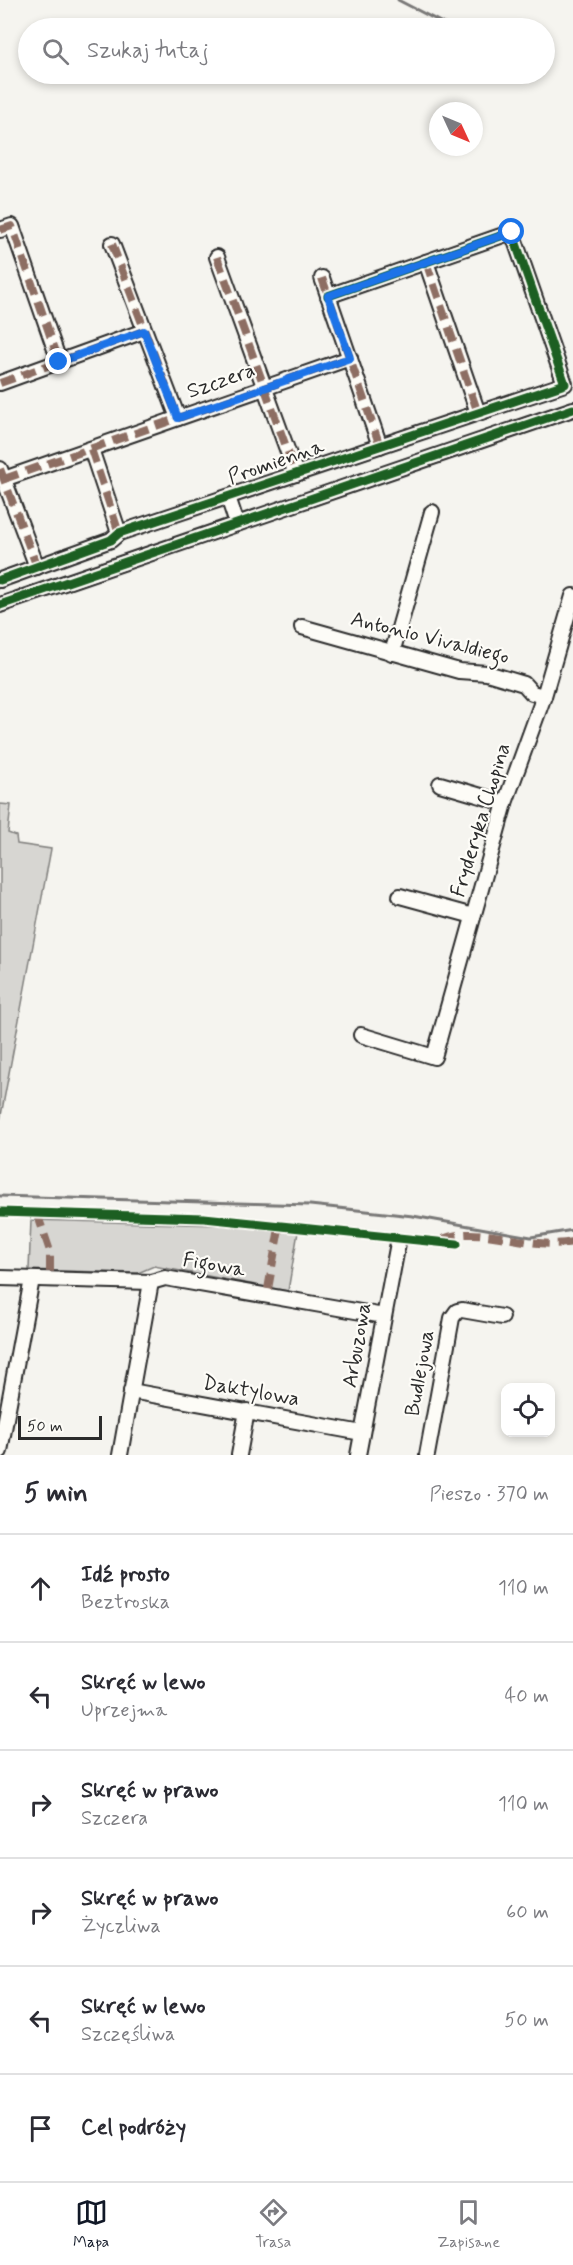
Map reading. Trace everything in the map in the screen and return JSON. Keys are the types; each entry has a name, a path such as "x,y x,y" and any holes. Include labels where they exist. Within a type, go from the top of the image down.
{"street":[{"path":"6,228 59,362"},
{"name":"Promienna","path":"0,580 111,540 119,533 566,384 512,232 426,262"},
{"path":"112,244 178,418"},
{"path":"216,258 296,474"},
{"path":"328,296 426,262 478,413"},
{"path":"322,278 380,446"},
{"path":"0,383 144,331"},
{"name":"Szczera","path":"2,474 91,449 350,358"},
{"path":"0,604 573,409"},
{"path":"91,449 119,533"},
{"path":"2,474 37,567"},
{"path":"228,497 237,524"},
{"path":"392,653 432,512"},
{"name":"Fryderyka Chopina","path":"361,1035 434,1057 505,803 544,696 573,596"},
{"name":"Antonio Vivaldiego","path":"302,627 459,671 487,673 524,684 532,693 544,696"},
{"path":"440,784 505,803"},
{"path":"400,896 473,916"},
{"name":"Arbuzowa","path":"358,1455 398,1243"},
{"name":"Figowa","path":"0,1278 150,1282 165,1278 384,1316"},
{"path":"0,1450 32,1279"},
{"path":"120,1455 150,1282"},
{"name":"Budlejowa","path":"427,1455 452,1318 456,1311 462,1310 502,1317"},
{"name":"Daktylowa","path":"131,1391 363,1433"},
{"path":"239,1455 247,1411"}],"shaded area":[{"path":"0,804 11,805 8,833 16,836 17,844 51,849 0,1121"},
{"path":"31,1220 218,1225 298,1232 288,1291 154,1266 138,1273 29,1270"}],"waterway":[{"path":"398,0 433,18"},
{"path":"0,1196 310,1205 413,1216 531,1237 573,1230"}],"marked path":[{"path":"0,230 12,226 59,361"},
{"path":"112,244 178,418"},
{"path":"217,257 296,474"},
{"path":"426,262 478,413"},
{"path":"322,278 380,446"},
{"path":"0,383 144,331"},
{"path":"4,479 350,358"},
{"path":"91,449 119,533"},
{"path":"0,469 37,567"},
{"path":"37,1213 50,1251 50,1279"},
{"path":"268,1289 280,1223"},
{"path":"443,1239 473,1234 539,1243 573,1242"}],"cycle path":[{"path":"0,580 111,540 119,533 565,384 512,232 328,296"},
{"path":"0,605 573,409"},
{"path":"0,1212 204,1218 457,1244"}],"route":[{"path":"59,362 144,331 178,418 350,358 328,296 512,232"}]}
